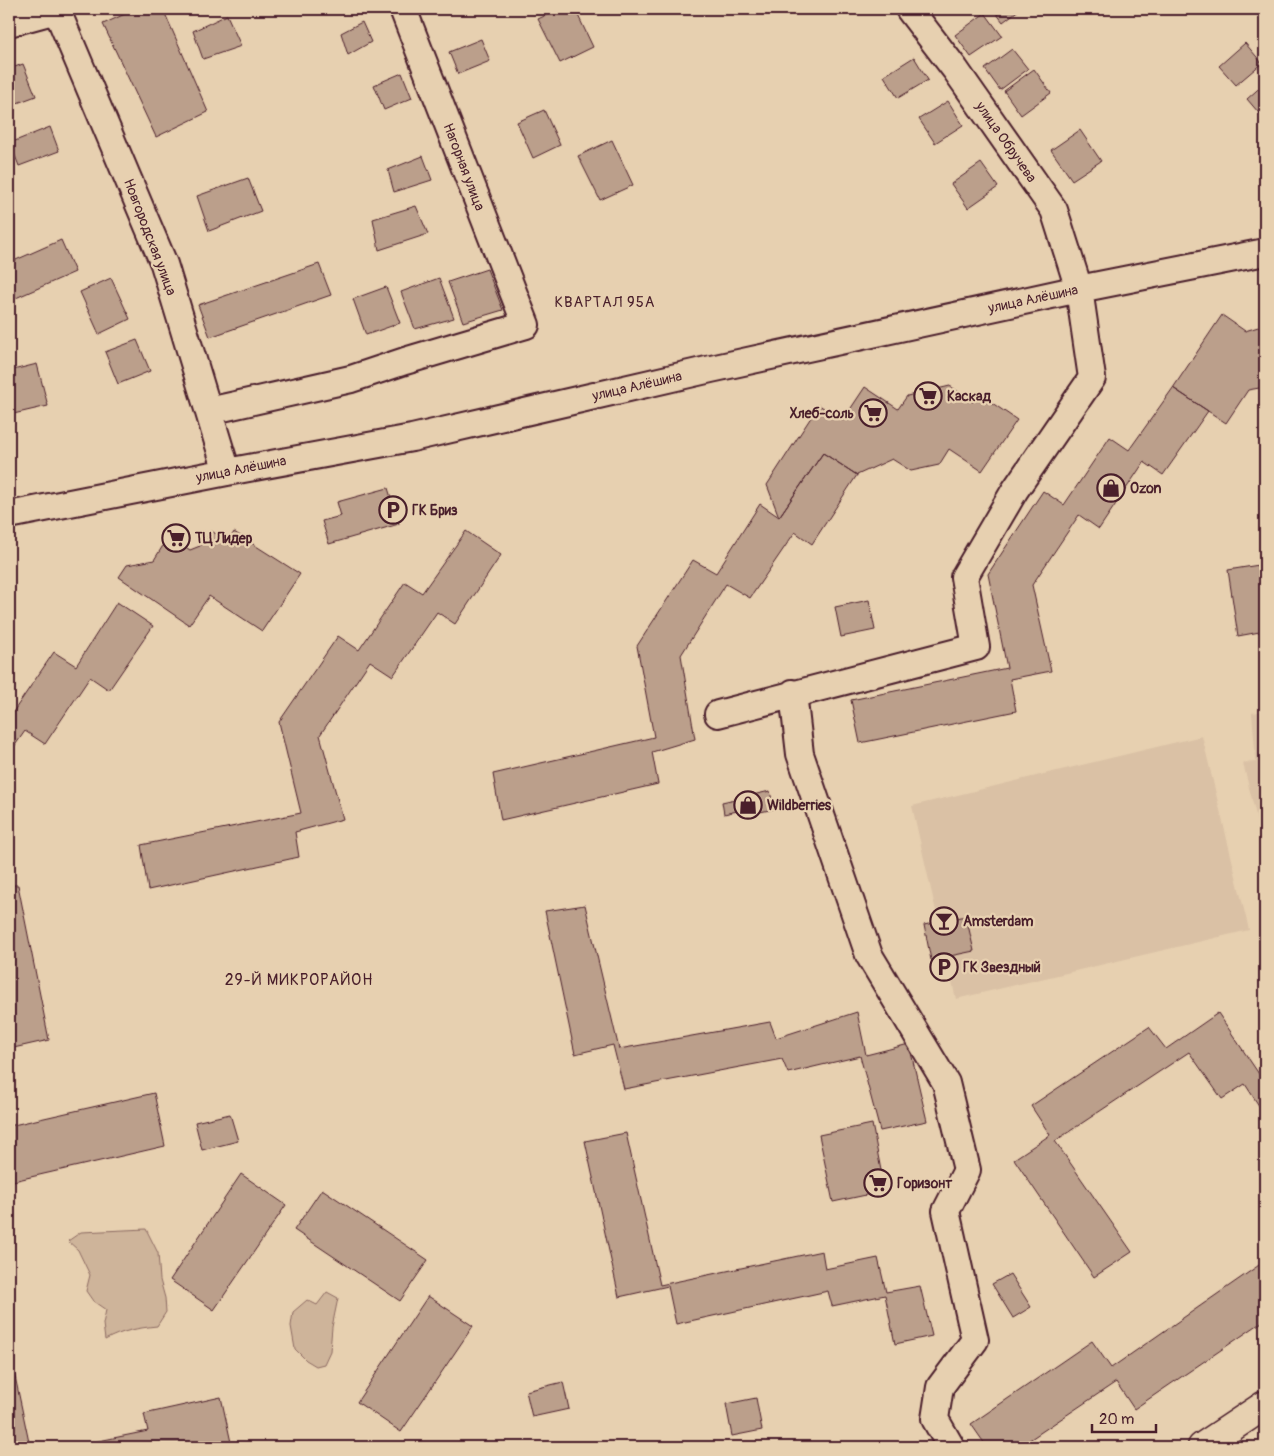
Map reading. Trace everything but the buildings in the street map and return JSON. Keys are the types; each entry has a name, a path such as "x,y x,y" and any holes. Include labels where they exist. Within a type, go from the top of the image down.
{"main road":[{"path":"1202,1447 1265,1405"}],"street":[{"name":"Нагорная улица","path":"209,411 351,379 405,360 526,325 403,9"},
{"name":"улица Обручева","path":"793,693 976,647 964,577 1015,490 1092,378 1079,289 1054,210 955,69 909,9"},
{"path":"9,23 57,10"},
{"name":"Новгородская улица","path":"57,10 164,264 227,472"},
{"name":"улица Алёшина","path":"9,515 412,438 711,369 1079,289 1265,252"},
{"path":"718,714 793,693 800,754 869,955 946,1084 967,1170 946,1211 975,1340 940,1387 935,1419 951,1447"}],"shaded area":[{"path":"1265,711 1265,852 1243,763 1256,762 1252,713"},
{"path":"1202,736 1249,930 956,999 912,806"},
{"path":"146,1229 158,1253 160,1280 165,1298 166,1312 157,1326 130,1330 105,1340 103,1324 106,1310 93,1301 86,1291 90,1275 78,1250 68,1241 81,1232"},
{"path":"327,1292 338,1298 332,1327 330,1351 324,1364 316,1366 306,1360 295,1349 291,1326 293,1312 307,1300 317,1305"}],"place":[{"name":"Каскад","path":"928,396"},
{"name":"Хлеб-соль","path":"873,413"},
{"name":"Ozon","path":"1111,488"},
{"name":"ГК Бриз","path":"393,510"},
{"name":"ТЦ Лидер","path":"176,538"},
{"name":"Wildberries","path":"748,805"},
{"name":"Amsterdam","path":"944,921"},
{"name":"ГК Звездный","path":"944,967"},
{"name":"Горизонт","path":"878,1183"}],"district":[{"name":"КВАРТАЛ 95А","path":"605,302"},
{"name":"29-Й МИКРОРАЙОН","path":"299,980"}]}
